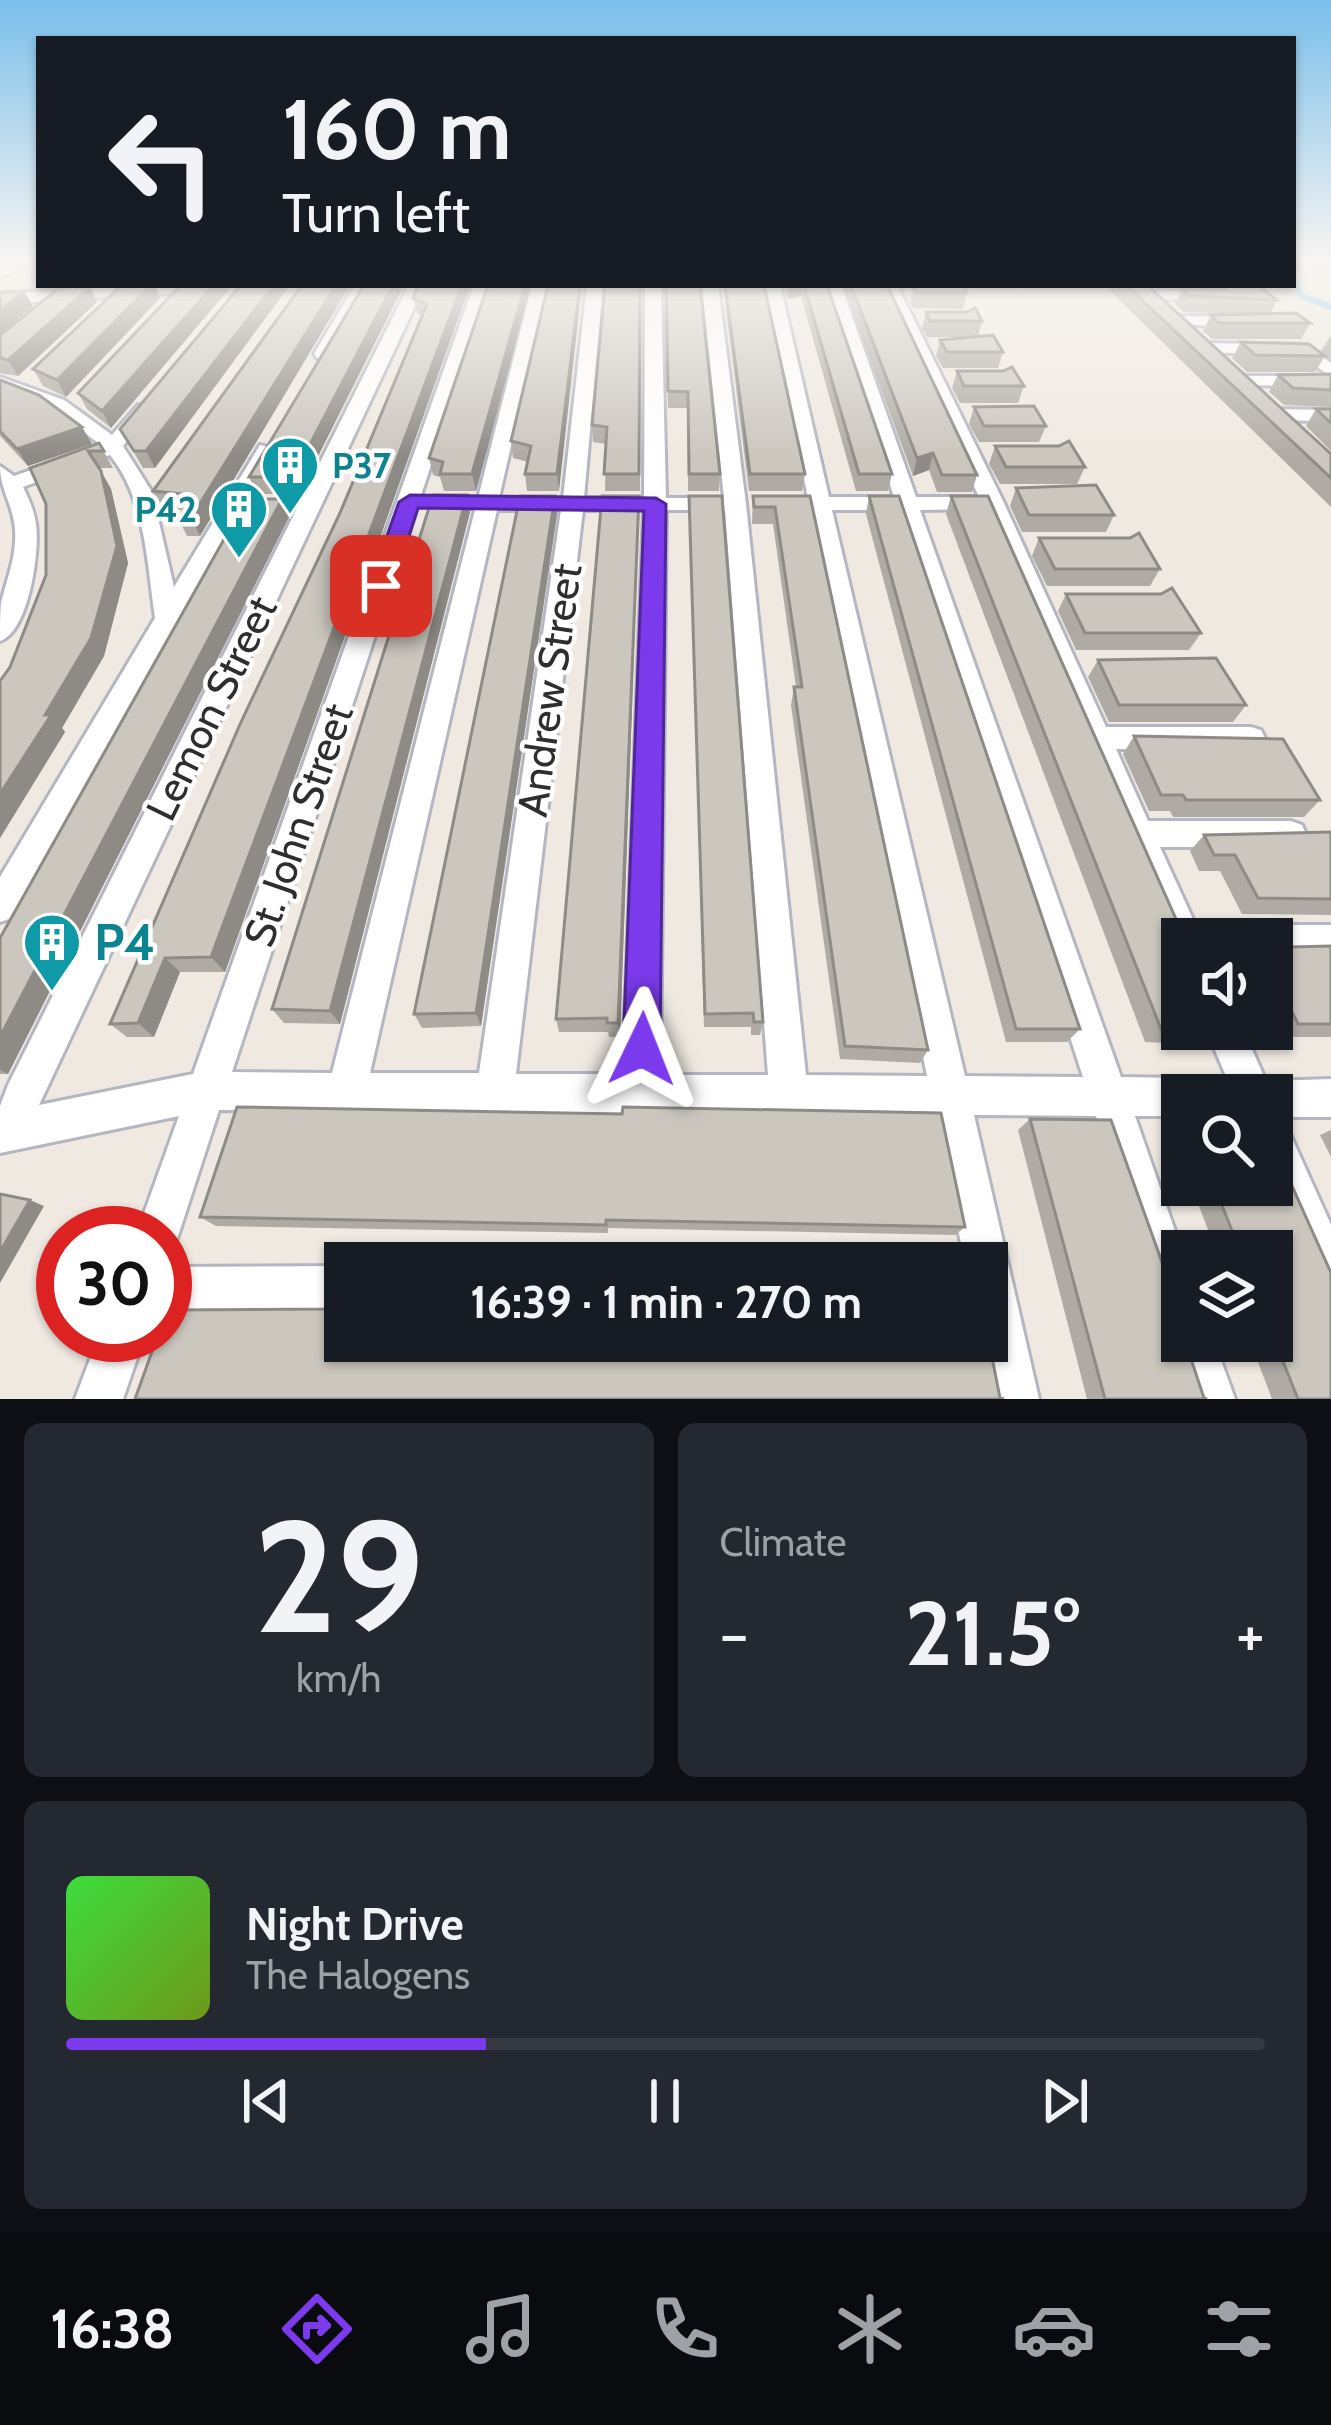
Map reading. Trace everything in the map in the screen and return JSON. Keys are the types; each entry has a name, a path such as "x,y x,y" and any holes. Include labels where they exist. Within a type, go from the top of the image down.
{"street":[{"path":"316,365 338,327"},
{"name":"Lemon Street","path":"5,1134 300,505 395,327"},
{"name":"St. John Street","path":"167,1206 206,1091 430,502 472,327"},
{"path":"346,1092 530,327"},
{"name":"Andrew Street","path":"495,1094 574,504 591,327"},
{"path":"640,1094 656,504 654,327"},
{"path":"719,327 757,504 789,1095"},
{"path":"782,327 982,1242"},
{"path":"848,327 1161,1251"},
{"path":"919,327 933,378 960,413 1047,599 1075,664 1096,738 1176,918"},
{"path":"1183,327 1304,441"},
{"path":"1205,348 1304,350 1331,372"},
{"path":"933,378 955,378"},
{"path":"0,382 31,380 78,401 133,470 145,503 168,620"},
{"path":"1240,381 1331,382"},
{"path":"0,632 21,594 27,529 5,478 111,448 154,398"},
{"path":"1276,415 1331,416"},
{"path":"0,907 168,620 243,506 281,426"},
{"path":"145,503 159,485"},
{"path":"430,502 910,504 998,498"},
{"path":"1096,738 1251,737"},
{"path":"1139,834 1315,834"},
{"path":"1293,941 1331,941"},
{"path":"5,1134 206,1091 1161,1097"},
{"path":"1293,1098 1331,1098"},
{"path":"1293,1187 1331,1275"},
{"path":"192,1289 324,1288"},
{"path":"99,1399 112,1362"},
{"path":"1007,1362 1015,1399"},
{"path":"1198,1362 1211,1399"}],"building":[{"path":"10,327 45,327 8,360 0,358 0,335"},
{"path":"77,327 109,327 57,380 33,369"},
{"path":"141,327 176,327 102,411 78,393"},
{"path":"205,327 241,327 146,451 134,451 120,429"},
{"path":"271,327 310,327 191,518 178,518 193,495 153,491"},
{"path":"339,327 371,327 293,477 249,477"},
{"path":"417,327 446,327 211,957 165,958 138,1023 110,1024 241,722 340,513"},
{"path":"474,327 513,327 472,474 440,474 443,462 429,458"},
{"path":"538,327 575,327 557,474 525,474 531,446 511,441"},
{"path":"601,327 640,327 639,474 604,474 607,427 592,425"},
{"path":"667,327 704,327 720,474 689,474 688,392 668,391"},
{"path":"731,327 773,327 805,474 750,474"},
{"path":"816,327 842,327 892,474 859,474"},
{"path":"867,327 907,327 977,475 942,475 933,453 917,458"},
{"path":"1171,327 1193,327 1331,454 1331,478"},
{"path":"993,335 1003,352 947,352 940,340"},
{"path":"1241,342 1309,344 1325,356 1255,355"},
{"path":"1012,367 1024,386 964,386 957,371 1003,371"},
{"path":"1331,374 1331,390 1293,388 1278,375"},
{"path":"0,380 39,395 82,427 17,449 0,431"},
{"path":"1034,406 1046,426 984,426 974,407"},
{"path":"1316,409 1331,409 1331,423"},
{"path":"1069,441 1085,467 1006,467 995,446 1059,446"},
{"path":"99,443 104,451 88,451 101,471 117,546 91,638 45,715 51,715 0,794 0,681 10,667 46,575 46,504 30,468"},
{"path":"1096,485 1114,515 1029,515 1016,488"},
{"path":"433,495 467,495 330,1011 272,1009"},
{"path":"520,496 555,496 476,1013 414,1014"},
{"path":"602,496 639,496 618,1023 607,1023 607,1018 556,1019"},
{"path":"689,496 722,496 763,1022 754,1022 753,1013 705,1014"},
{"path":"753,496 810,496 928,1050 845,1046 794,687 802,687 775,507 754,507"},
{"path":"869,496 899,496 1080,1029 1016,1029"},
{"path":"951,496 988,496 1176,918 1161,918 1161,1029"},
{"path":"237,499 282,499 0,1037 0,938 236,518 226,518"},
{"path":"1139,533 1160,569 1055,569 1039,538 1130,538"},
{"path":"1172,588 1201,633 1085,633 1066,594 1161,594"},
{"path":"1216,658 1246,705 1119,705 1098,660"},
{"path":"1134,736 1283,739 1320,800 1186,800 1183,795 1161,795"},
{"path":"1331,832 1331,899 1258,898 1235,855 1214,855 1204,835"},
{"path":"1331,946 1331,1024 1298,1024 1293,1014 1293,947"},
{"path":"237,1107 622,1114 623,1107 941,1113 965,1227 200,1217"},
{"path":"1030,1119 1111,1120 1161,1259 1161,1362 1192,1362 1207,1399 1105,1399"},
{"path":"1293,1188 1331,1273 1331,1399 1298,1399 1283,1362 1293,1362 1293,1230 1232,1230 1222,1206 1293,1206"},
{"path":"0,1194 30,1200 0,1252"},
{"path":"324,1309 324,1362 993,1362 1004,1399 135,1399 148,1362 192,1362 192,1310"}],"place":[{"name":"P37","path":"290,516"},
{"name":"P42","path":"239,560"},
{"name":"P4","path":"52,993"}],"route":[{"path":"381,586 410,502 656,504 642,1049"}]}
